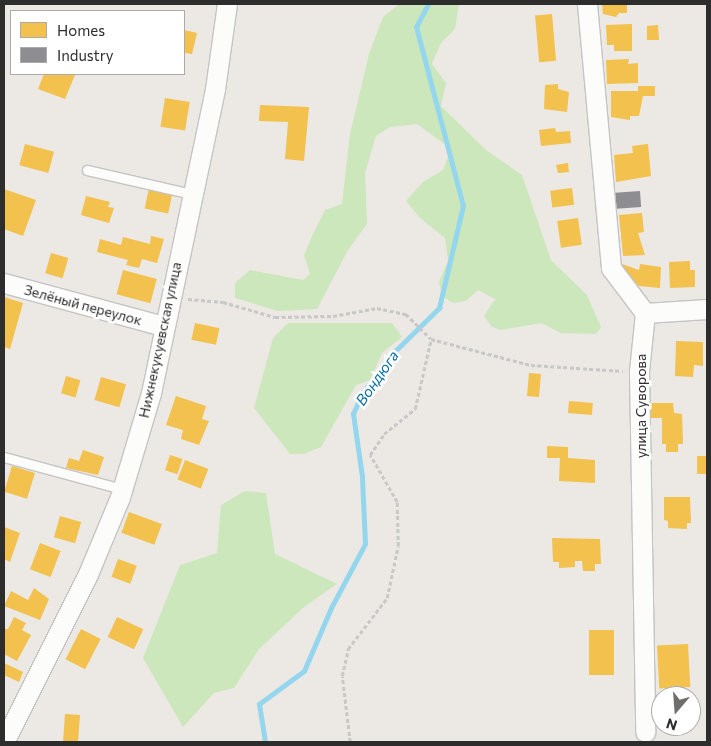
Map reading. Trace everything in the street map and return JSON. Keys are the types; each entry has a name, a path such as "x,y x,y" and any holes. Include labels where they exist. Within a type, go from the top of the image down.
{"street":[{"name":"Нижнекукуевская улица","path":"4,742 88,574 122,489 151,394 162,326 215,89 227,4"},
{"path":"587,4 611,268 646,313 707,309"},
{"name":"Зелёный переулок","path":"4,283 162,326"},
{"name":"улица Суворова","path":"645,732 639,370 646,313"}],"lane":[{"path":"87,170 192,194"},
{"path":"4,457 122,489"}],"path":[{"path":"193,298 223,302 275,317 333,316 377,308 406,314 431,339 531,365 591,370 639,370"},
{"path":"350,742 342,676 348,649 387,598 398,546 397,502 370,456 384,434 415,409 431,339"}],"green space":[{"path":"399,4 459,4 455,29 441,43 432,64 446,83 441,106 486,150 522,175 551,260 587,295 601,327 596,334 561,333 541,323 501,330 492,327 484,316 495,299 478,290 466,301 453,303 442,296 439,282 448,261 445,238 420,218 406,201 423,182 443,170 451,149 417,124 390,127 376,136 365,173 367,224 348,250 317,309 278,311 235,298 235,283 250,270 303,280 310,274 304,255 314,232 325,210 342,204 350,134 369,54 383,17"},
{"path":"288,323 392,323 402,337 382,353 370,380 356,385 321,447 304,454 290,454 254,408 273,338"},
{"path":"245,491 266,493 275,554 337,584 304,607 259,649 234,688 214,693 183,727 143,658 180,565 217,553 221,505"}],"building: Homes":[{"path":"602,4 627,4 627,13 619,13 616,17 603,14"},
{"path":"552,14 556,61 539,62 535,15"},
{"path":"632,24 632,51 614,51 614,45 607,45 606,25"},
{"path":"658,25 659,40 647,40 647,26"},
{"path":"185,30 197,33 192,54 185,53"},
{"path":"629,59 628,64 638,63 638,83 607,84 606,60"},
{"path":"44,75 75,75 65,99 38,89"},
{"path":"558,84 558,89 569,92 567,112 544,109 545,85"},
{"path":"638,86 655,86 655,96 643,96 639,116 630,116 630,120 611,117 611,91 638,91"},
{"path":"165,98 190,102 185,131 160,127"},
{"path":"260,105 309,107 304,161 285,159 288,122 259,121"},
{"path":"555,128 556,132 570,131 571,143 541,146 539,130"},
{"path":"25,144 54,152 48,173 19,165"},
{"path":"648,144 651,176 616,182 614,155 633,153 632,146"},
{"path":"568,163 569,172 558,173 556,165"},
{"path":"149,188 172,193 168,214 145,209"},
{"path":"572,188 574,205 552,208 550,191"},
{"path":"4,189 36,200 23,236 4,229"},
{"path":"86,196 110,202 108,207 114,208 109,223 81,215"},
{"path":"642,213 644,232 638,233 645,255 623,256 619,215"},
{"path":"578,218 582,245 561,248 557,221"},
{"path":"151,236 164,239 157,263 142,259 139,268 126,265 128,260 97,252 100,239 121,245 123,237 150,244"},
{"path":"51,253 68,258 63,278 45,273"},
{"path":"690,261 690,270 695,270 695,287 670,288 669,262"},
{"path":"622,264 639,270 640,264 661,267 660,288 639,286 624,279"},
{"path":"123,270 157,279 150,303 117,294"},
{"path":"4,297 23,303 10,349 4,347"},
{"path":"195,323 219,328 216,345 191,340"},
{"path":"676,341 703,342 703,366 694,365 693,377 675,376"},
{"path":"529,373 541,374 539,397 527,396"},
{"path":"66,376 80,380 75,397 61,393"},
{"path":"101,377 126,384 119,407 94,400"},
{"path":"176,396 206,406 202,419 209,421 199,445 181,439 183,430 166,425"},
{"path":"569,401 593,403 592,415 568,413"},
{"path":"648,403 673,403 674,413 682,414 683,444 678,444 678,452 666,452 666,444 662,444 662,418 648,418"},
{"path":"547,446 568,447 568,458 595,460 595,483 559,481 560,458 547,458"},
{"path":"83,450 104,457 98,475 66,468 69,458 79,461"},
{"path":"170,455 182,459 177,474 165,470"},
{"path":"697,456 707,456 707,474 697,474"},
{"path":"185,460 208,469 201,489 177,480"},
{"path":"12,466 35,473 27,499 4,492"},
{"path":"664,497 690,497 691,523 687,523 687,529 668,528 668,521 664,520"},
{"path":"129,512 162,524 154,545 121,533"},
{"path":"60,516 81,522 75,543 54,537"},
{"path":"4,527 20,533 10,562 4,559"},
{"path":"552,538 600,539 601,564 595,564 595,571 583,571 582,561 575,561 575,567 559,568 559,562 553,562"},
{"path":"40,543 61,551 51,577 30,569"},
{"path":"118,559 137,566 130,584 112,577"},
{"path":"34,588 49,599 40,620 4,606 11,591 28,600"},
{"path":"14,617 26,623 22,630 31,635 17,661 4,654 4,629 8,629"},
{"path":"117,617 143,629 134,649 108,637"},
{"path":"81,629 101,639 85,669 66,659"},
{"path":"589,630 614,630 614,675 589,675"},
{"path":"688,644 690,686 659,686 657,646"},
{"path":"4,663 23,672 19,682 4,675"},
{"path":"65,714 80,715 78,742 63,742"}],"building: Industry":[{"path":"640,191 641,207 616,209 615,193"}],"waterway":[{"name":"Вондюга","path":"265,742 259,704 304,671 331,608 365,544 362,477 353,414 362,394 390,356 439,308 463,206 416,27 428,4"}]}
